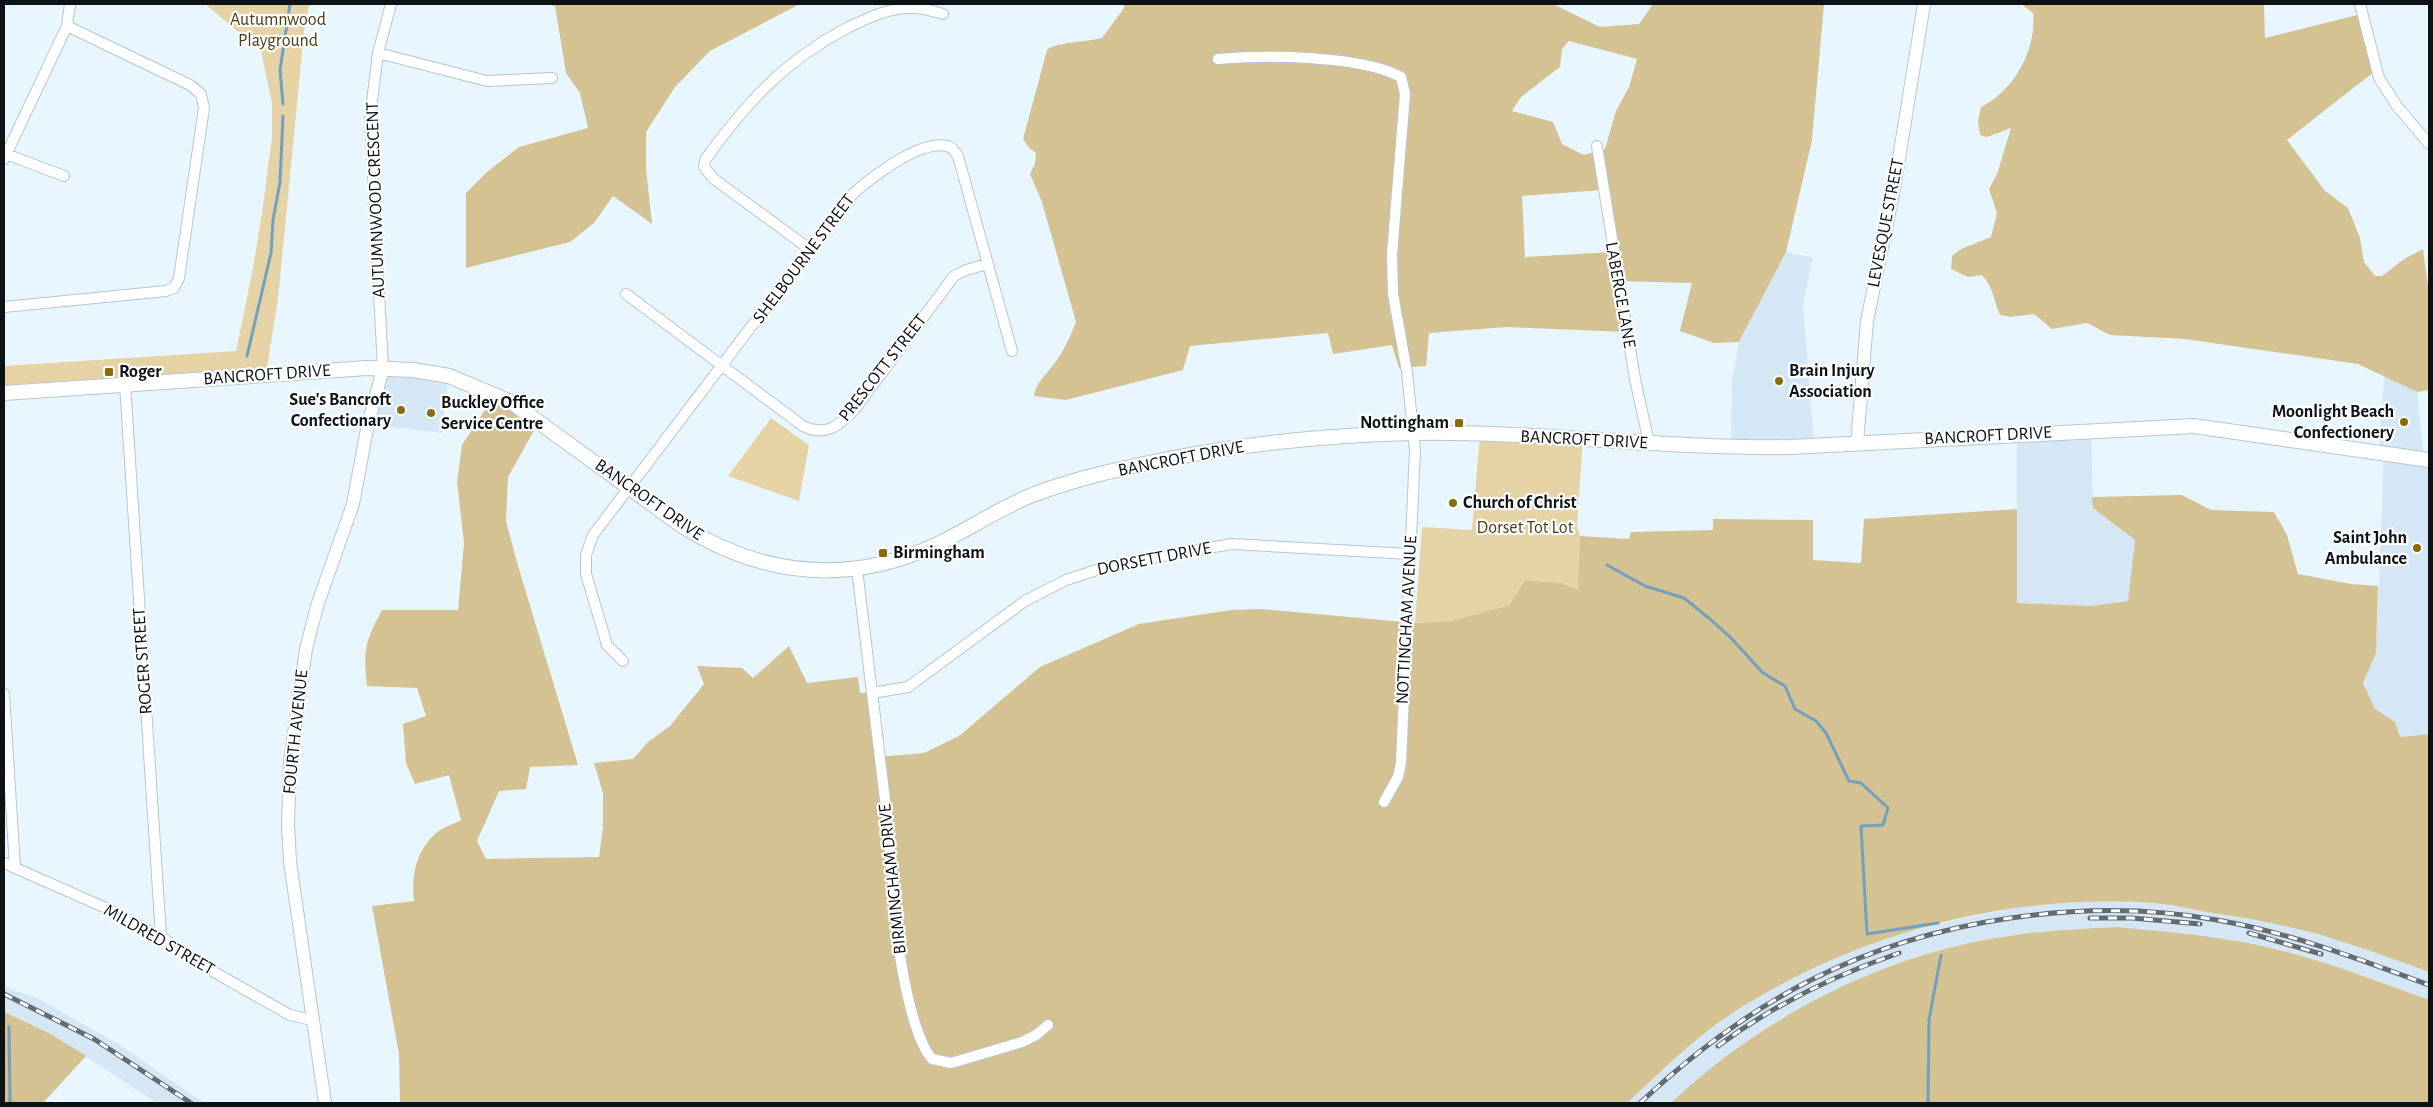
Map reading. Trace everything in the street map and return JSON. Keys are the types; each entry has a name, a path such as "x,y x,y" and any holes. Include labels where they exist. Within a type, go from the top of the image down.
{"main road":[{"name":"BANCROFT DRIVE","path":"4,392 382,369 413,370 449,376 496,394 527,412 694,534 737,555 767,564 797,569 857,569 910,556 1035,494 1107,473 1204,452 1332,438 1414,433 1755,448 2194,426 2429,460"}],"street":[{"path":"64,176 5,156 67,26 70,4"},
{"name":"AUTUMNWOOD CRESCENT","path":"382,369 370,118 378,53 391,4"},
{"name":"LEVESQUE STREET","path":"1857,443 1867,321 1894,189 1924,4"},
{"path":"2360,4 2379,78 2397,106 2429,144"},
{"path":"811,250 714,179 704,167 705,160 751,102 780,72 804,53 859,22 895,9 926,9 944,14"},
{"path":"4,307 166,291 174,288 179,278 204,108 201,94 190,85 67,26"},
{"path":"378,53 487,81 552,78"},
{"name":"NOTTINGHAM AVENUE","path":"1218,59 1288,57 1337,61 1386,69 1401,77 1405,94 1392,254 1393,294 1414,433 1401,763 1398,777 1384,802"},
{"name":"SHELBOURNE STREET","path":"623,661 607,645 585,566 588,544 629,487 859,187 900,161 934,145 952,148 958,156 1012,351"},
{"name":"LABERGE LANE","path":"1597,146 1635,379 1649,443"},
{"name":"PRESCOTT STREET","path":"626,294 803,426 815,431 831,429 840,425 855,409 954,276 966,270 987,264"},
{"name":"FOURTH AVENUE","path":"325,1103 290,862 288,825 290,761 306,649 317,606 353,504 368,424 382,369"},
{"name":"ROGER STREET","path":"125,384 161,937"},
{"name":"DORSETT DRIVE","path":"872,693 908,687 1025,600 1066,580 1115,564 1232,544 1410,554"},
{"name":"BIRMINGHAM DRIVE","path":"857,569 886,808 899,949 902,969 923,1048 937,1062 951,1063 1022,1042 1036,1035 1048,1025"},
{"path":"4,694 15,867"},
{"name":"MILDRED STREET","path":"4,863 78,894 161,937 214,972 290,1015 312,1020"}],"shaded area":[{"path":"547,4 800,4 710,51 675,87 646,132 646,168 652,224 613,196 594,223 570,242 466,268 466,193 487,172 519,147 588,128 580,93 566,73 555,6"},
{"path":"1124,4 1553,4 1600,27 1639,24 1653,4 1824,4 1812,140 1786,252 1739,342 1714,343 1680,331 1692,283 1618,281 1626,332 1507,327 1429,333 1426,366 1399,368 1392,345 1333,354 1328,333 1190,346 1183,370 1066,400 1034,396 1039,382 1064,349 1076,322 1042,202 1030,174 1035,164 1036,153 1029,148 1023,139 1047,50 1065,44 1102,38 1124,8","holes":["1569,41 1637,59 1629,87 1616,111 1605,149 1584,155 1562,144 1553,122 1512,111 1521,97 1560,67 1562,49","1602,190 1612,252 1525,257 1522,196"]},
{"path":"2021,4 2264,4 2265,38 2361,14 2375,71 2287,140 2325,191 2348,208 2360,238 2364,262 2375,276 2382,276 2404,259 2423,249 2429,294 2429,390 2417,392 2358,364 2185,339 2110,335 2087,323 2052,329 2034,314 2011,317 2000,315 1991,289 1982,275 1968,277 1951,269 1952,256 1961,249 1991,237 1997,213 1989,189 1997,174 2011,128 1987,137 1980,135 1978,121 1981,107 2004,91 2021,68 2027,54 2031,41 2033,13"},
{"path":"1786,252 1813,258 1803,303 1814,444 1731,446 1732,382 1739,342"},
{"path":"383,370 448,376 442,433 368,424"},
{"path":"2384,376 2417,392 2424,459 2429,459 2429,734 2400,737 2394,722 2375,709 2363,683 2376,653 2384,454 2379,453"},
{"path":"496,393 540,420 508,477 506,521 578,765 530,767 526,789 499,791 477,841 486,859 599,857 603,827 603,793 594,763 633,759 648,742 670,726 704,684 697,666 742,668 753,678 789,646 807,683 858,677 860,693 870,692 879,757 924,753 959,736 1040,667 1139,624 1231,610 1261,609 1415,623 1451,621 1509,605 1525,580 1561,583 1578,589 1580,536 1629,539 1631,532 1713,530 1713,519 1813,520 1813,560 1861,563 1864,519 2017,509 2017,603 2090,606 2128,601 2135,540 2093,508 2092,497 2182,495 2211,510 2274,512 2287,535 2298,574 2351,584 2378,586 2376,653 2363,683 2375,709 2395,722 2400,737 2429,734 2429,972 2310,932 2172,905 2097,902 2042,905 1987,913 1933,925 1880,941 1829,961 1780,985 1733,1013 1705,1033 1627,1103 400,1103 399,1054 372,906 414,901 414,873 419,856 436,833 461,820 449,775 415,784 406,763 403,724 426,716 417,688 367,686 365,663 367,646 372,630 382,610 458,610 464,543 457,482 462,445"},
{"path":"2091,430 2093,508 2135,540 2128,601 2090,606 2017,603 2017,434"},
{"path":"2095,901 2153,903 2215,913 2284,925 2343,941 2429,972 2429,1000 2367,977 2279,950 2236,941 2118,927 2052,930 2007,936 1958,947 1831,992 1783,1017 1738,1047 1671,1103 1627,1103 1690,1045 1731,1014 1774,988 1842,955 1897,935 1960,919 2030,905"},
{"path":"2118,927 2207,936 2261,946 2334,966 2429,1000 2429,1103 1671,1103 1745,1043 1785,1017 1827,994 1871,974 1916,957 1962,945 2009,936 2036,932"},
{"path":"4,986 37,998 120,1045 204,1103 157,1103 51,1034 4,1012"},
{"path":"4,1012 51,1034 86,1056 43,1103 4,1103"}],"green space":[{"name":"Autumnwood Playground","path":"205,4 310,4 305,22 278,299 266,374 4,392 4,366 236,351 262,213 272,137 272,103 261,51"},
{"path":"771,418 809,445 799,501 728,476"},
{"name":"Dorset Tot Lot","path":"1480,433 1583,439 1577,527 1580,536 1579,589 1561,583 1525,580 1509,605 1451,621 1415,623 1422,527 1472,530"}],"waterway":[{"path":"283,104 280,70 290,4"},
{"path":"247,356 271,253 273,220 280,182 283,116"},
{"path":"1607,565 1645,586 1684,598 1710,619 1731,638 1763,673 1785,686 1795,709 1816,721 1826,733 1849,781 1861,783 1888,808 1883,825 1861,826 1867,934 1938,923"},
{"path":"1928,1103 1929,1020 1941,955"},
{"path":"9,1027 10,1103"}],"railway":[{"path":"1640,1103 1680,1067 1744,1019 1813,979 1859,958 1908,941 2010,918 2063,912 2115,911 2167,913 2217,920 2298,939 2351,956 2429,985"},
{"path":"2090,918 2132,918 2200,924"},
{"path":"2249,933 2321,954"},
{"path":"1718,1046 1760,1018 1805,993 1851,971 1899,953"},
{"path":"4,994 94,1039 191,1103"}],"place":[{"name":"Roger","path":"109,372"},
{"name":"Brain Injury Association","path":"1779,381"},
{"name":"Sue's Bancroft Confectionary","path":"401,410"},
{"name":"Buckley Office Service Centre","path":"431,413"},
{"name":"Moonlight Beach Confectionery","path":"2404,422"},
{"name":"Nottingham","path":"1459,423"},
{"name":"Church of Christ","path":"1453,503"},
{"name":"Saint John Ambulance","path":"2417,548"},
{"name":"Birmingham","path":"883,553"}]}
